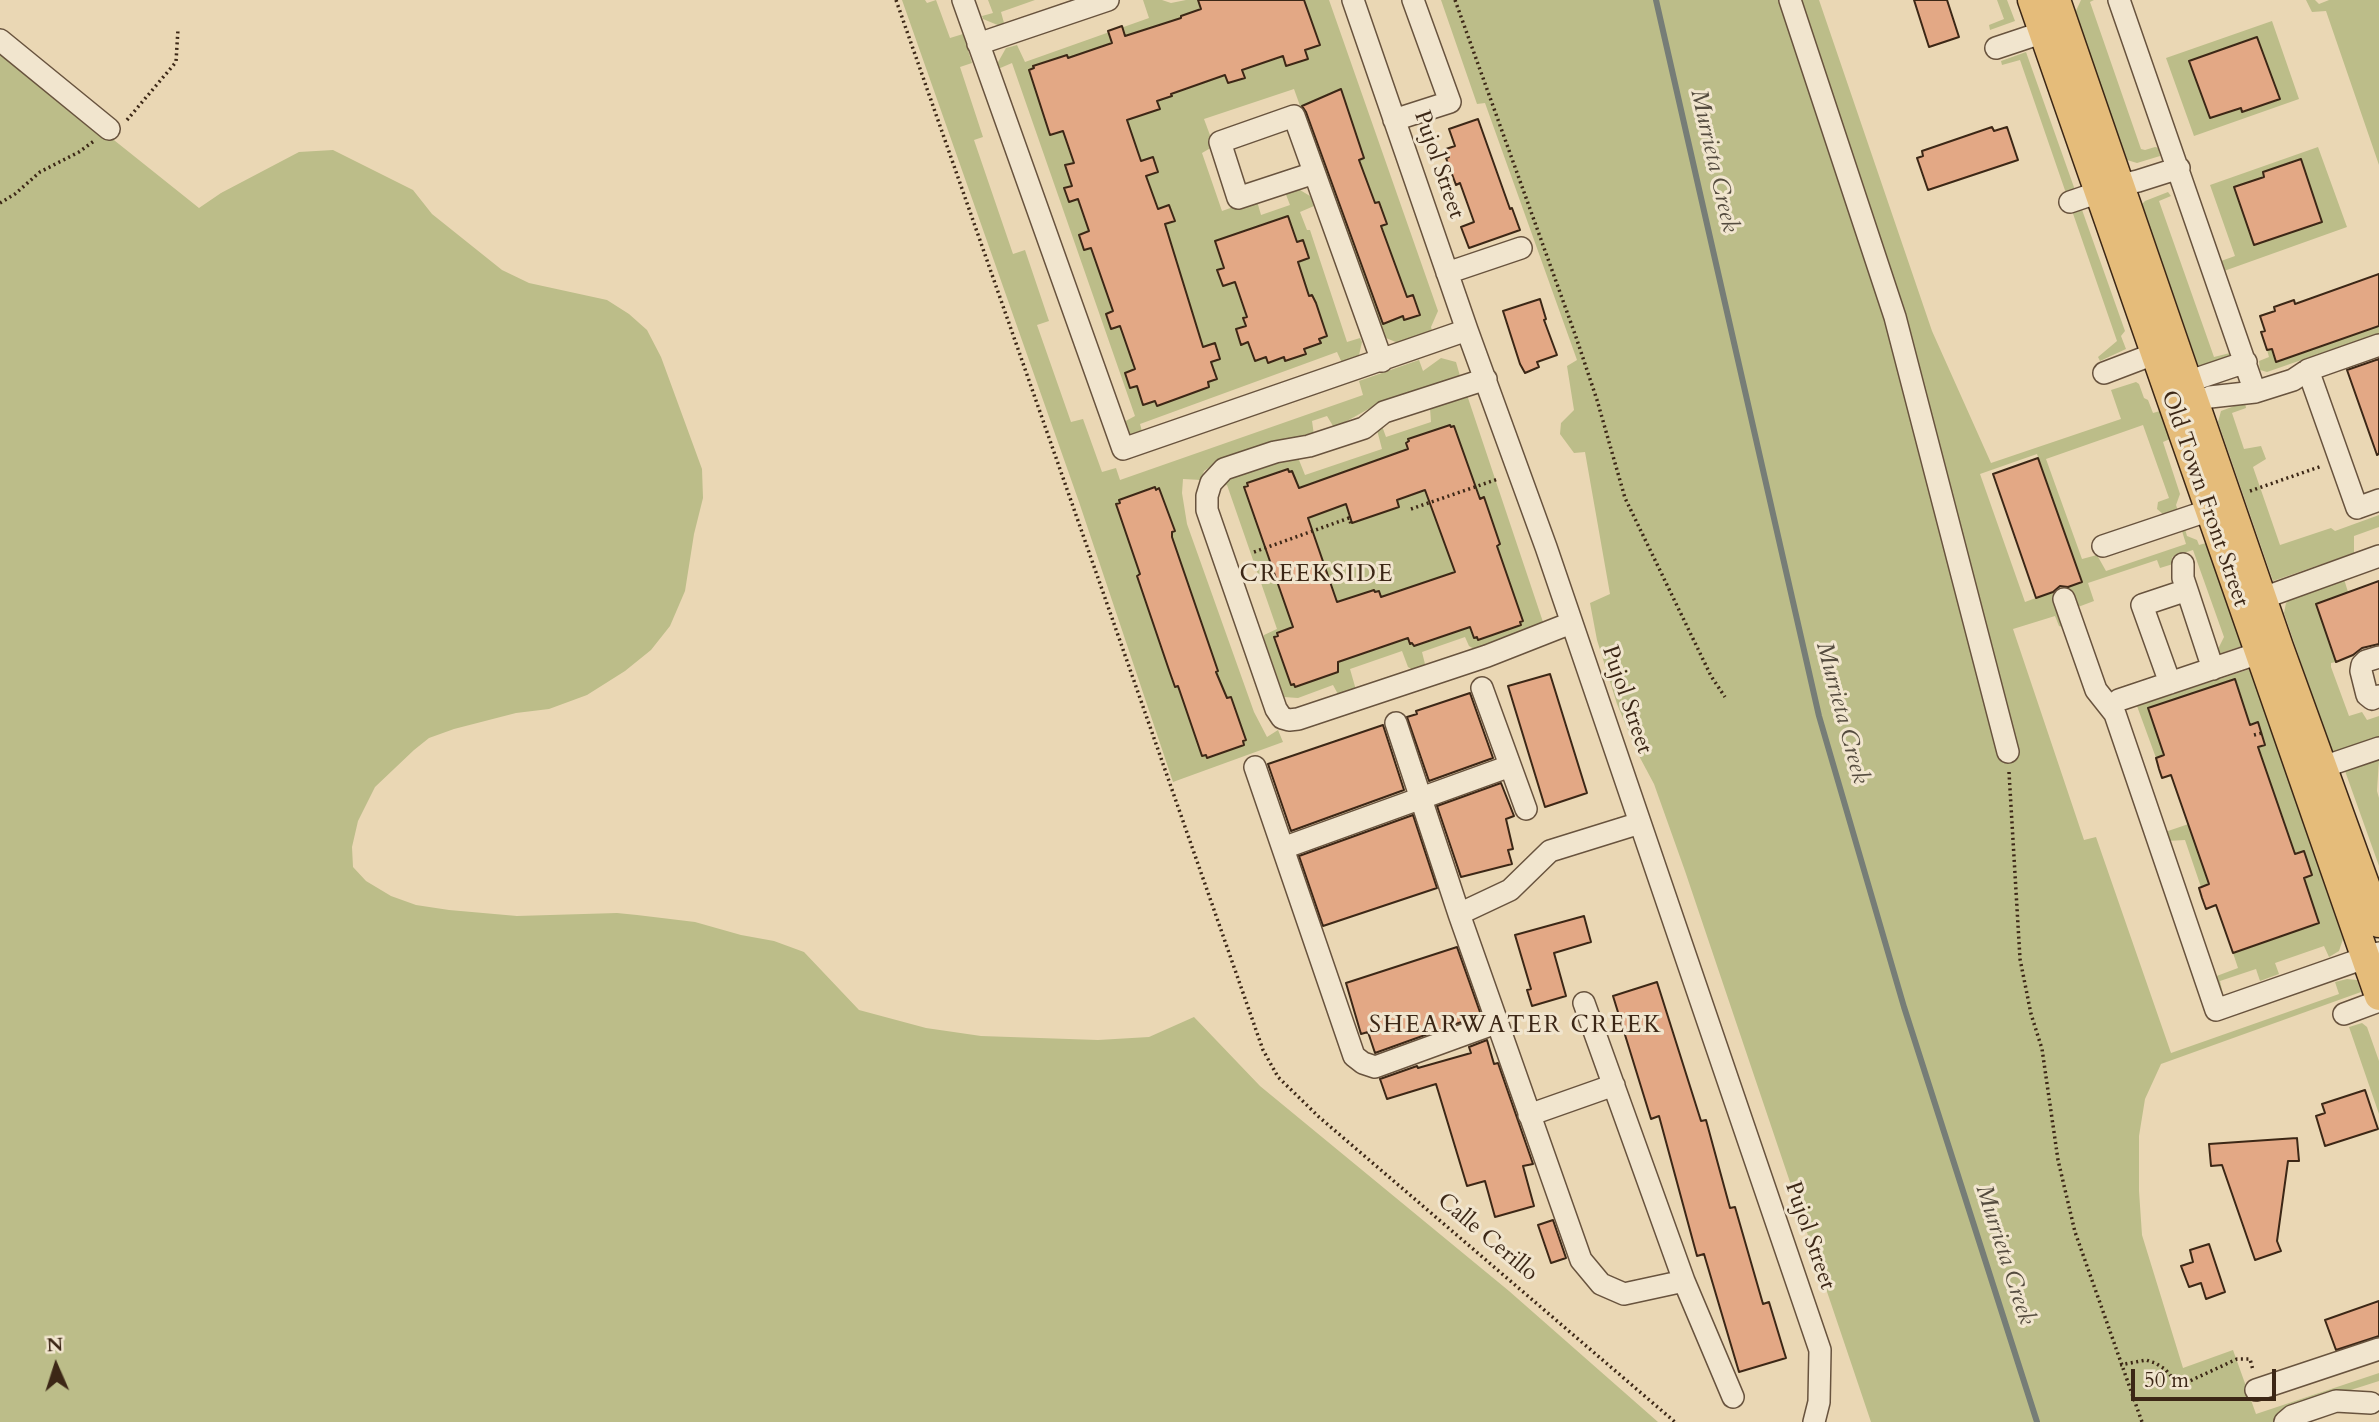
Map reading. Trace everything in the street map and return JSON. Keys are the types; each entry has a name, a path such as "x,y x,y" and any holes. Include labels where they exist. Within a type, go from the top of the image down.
{"main road":[{"name":"Old Town Front Street","path":"2046,10 2180,396 2228,502 2263,597 2269,650 2323,767 2379,923"},
{"name":"Old Town Front Street","path":"2228,502 2269,650 2372,955 2379,999"}],"street":[{"path":"963,0 1123,449 1467,330"},
{"path":"978,44 1108,0"},
{"name":"Pujol Street","path":"1353,0 1579,645 1820,1350 1819,1402 1814,1422"},
{"path":"1394,120 1450,102 1413,0"},
{"path":"1790,0 1892,306 2008,752"},
{"path":"2119,0 2251,379"},
{"path":"1996,48 2046,10"},
{"path":"0,40 109,129"},
{"path":"1314,173 1238,198 1220,142 1294,117 1382,361"},
{"path":"2070,202 2179,168"},
{"path":"1447,273 1521,248"},
{"path":"2180,396 2251,379 2293,380 2308,370 2379,345"},
{"path":"2104,373 2165,350"},
{"path":"2308,370 2357,508 2379,500"},
{"path":"1486,379 1384,412 1364,428 1224,469 1211,483 1206,496 1207,510 1276,709 1282,718 1298,719 1499,652 1571,622"},
{"path":"2180,396 2210,397 2251,379"},
{"path":"2103,546 2228,502"},
{"path":"2263,597 2379,556"},
{"path":"2183,564 2183,578 2213,669"},
{"path":"2170,683 2143,605 2187,590"},
{"path":"2064,599 2096,690 2111,707 2216,1010 2372,955"},
{"path":"2111,707 2119,700 2269,650"},
{"path":"2379,657 2362,664 2361,671 2367,695 2372,699 2379,696"},
{"path":"1482,688 1526,809"},
{"path":"1396,723 1496,1023 1581,1260 1601,1284 1624,1294 1684,1281"},
{"path":"2323,767 2379,748"},
{"path":"1283,848 1510,766"},
{"path":"1255,767 1354,1056 1363,1063 1376,1067 1496,1023"},
{"path":"1459,914 1510,890 1550,851 1640,823"},
{"path":"2344,1014 2379,999"},
{"path":"1584,1003 1684,1281 1733,1397"},
{"path":"1529,1115 1614,1085"},
{"path":"2258,1389 2379,1349"},
{"path":"2285,1422 2292,1416 2336,1401 2372,1406"}],"path":[{"name":"Calle Cerillo","path":"896,0 1263,1051 1278,1077 1354,1148 1675,1422"},
{"path":"2228,502 2340,460"},
{"path":"1410,509 1498,479"},
{"path":"1625,498 1711,676 1725,697"},
{"path":"1254,552 1349,518 1350,524"},
{"path":"2008,752 2020,959 2031,1014 2042,1049 2058,1160 2075,1232 2142,1422"},
{"path":"2120,1365 2146,1360 2155,1363 2165,1369 2179,1386 2237,1359 2249,1359 2258,1389"}],"green space":[{"path":"902,0 925,0 927,3 936,0 950,38 963,34 972,63 960,67 983,137 974,140 1013,254 1025,250 1049,321 1037,325 1071,422 1083,419 1102,472 1116,468 1120,480 1363,395 1359,381 1419,360 1423,371 1441,358 1456,362 1460,376 1379,403 1340,425 1333,426 1327,416 1312,421 1314,435 1302,439 1282,439 1216,463 1204,471 1201,480 1183,479 1182,493 1187,524 1254,712 1267,737 1278,730 1283,742 1173,782 1079,502"},
{"path":"988,0 1035,0 1001,12 1004,23 1000,26 983,19 982,16 993,13"},
{"path":"1143,0 1171,3 1186,0 1329,0 1438,311 1431,327 1433,334 1398,343 1386,338 1381,332 1294,89 1204,119 1214,146 1202,153 1222,211 1253,200 1257,201 1261,215 1290,205 1285,192 1300,190 1310,196 1314,206 1300,212 1307,230 1310,230 1347,342 1360,338 1362,342 1359,355 1356,359 1342,363 1337,352 1140,424 1143,435 1127,435 1122,423 1135,416 1012,63 998,69 997,64 1006,48 1017,45 1025,62 1149,18"},
{"path":"1441,0 1819,0 1932,331 1991,463 2121,419 2111,390 2136,382 2153,413 2160,411 2170,439 2163,442 2180,494 2176,505 2178,511 2164,515 2157,509 2158,502 2169,498 2143,425 2046,459 2082,559 2097,555 2106,571 2186,544 2182,531 2185,529 2187,536 2197,540 2199,545 2206,543 2242,646 2215,655 2224,637 2193,550 2172,557 2173,564 2160,568 2157,560 2088,583 2094,601 2078,607 2062,627 2055,616 2013,629 2084,840 2096,837 2171,1053 2339,994 2335,982 2357,980 2361,992 2161,1064 2145,1099 2139,1136 2142,1235 2183,1368 2233,1350 2256,1414 2379,1373 2379,1381 2285,1411 2276,1422 1871,1422 1685,871 1654,784 1617,704 1597,640 1590,603 1610,594 1585,452 1574,453 1560,434 1561,423 1574,410 1567,366 1577,360 1485,103 1477,104","holes":["2037,454 2082,581 2025,602 1980,474"]},
{"path":"1997,0 2007,0 2015,21 1990,30 1989,25 2004,19"},
{"path":"2081,0 2094,0 2090,2 2141,149 2159,148 2160,156 2137,163 2127,160 2075,13"},
{"path":"2306,0 2315,0 2319,4 2329,0 2379,0 2379,165 2326,11 2312,12"},
{"path":"2272,21 2299,99 2194,136 2166,58"},
{"path":"0,49 199,208 221,193 299,152 333,150 413,190 432,214 502,270 529,283 607,300 647,330 661,357 702,469 703,498 685,591 670,626 651,650 625,671 587,695 549,709 516,713 454,729 429,738 414,750 375,787 358,821 352,847 353,867 366,881 391,896 416,905 449,910 517,916 617,913 695,922 774,941 804,952 859,1010 926,1028 981,1036 1098,1040 1149,1037 1194,1017 1260,1086 1509,1291 1658,1422 0,1422"},
{"path":"2026,52 2125,331 2121,336 2126,349 2100,361 2098,357 2117,341 2020,60 2002,65 2001,61"},
{"path":"2318,147 2347,227 2224,271 2221,261 2235,256 2210,185"},
{"path":"2168,192 2171,196 2159,201 2214,357 2230,353 2233,358 2203,368 2198,365 2142,204"},
{"path":"2379,326 2379,333 2267,372 2260,370 2259,361 2269,357 2267,350 2272,349 2276,361"},
{"path":"1467,395 1544,625 1474,649 1469,646 1465,637 1422,652 1425,664 1415,671 1408,667 1402,651 1350,669 1356,690 1339,696 1333,685 1298,698 1284,697 1264,639 1264,635 1277,629 1227,485 1218,487 1218,481 1288,458 1299,460 1305,475 1382,449 1377,430 1382,426 1386,437 1431,422 1430,408"},
{"path":"2245,402 2246,408 2232,413 2244,449 2261,446 2266,459 2253,467 2280,545 2331,528 2335,531 2379,515 2379,527 2354,536 2354,553 2273,581 2218,422 2221,411"},
{"path":"2344,579 2348,592 2317,604 2336,662 2331,663 2331,667 2349,716 2362,712 2367,720 2379,716 2379,737 2332,753 2284,613 2286,603 2292,597"},
{"path":"2250,669 2343,939 2339,951 2329,957 2324,946 2275,963 2279,974 2260,981 2256,969 2220,981 2223,994 2220,994 2214,977 2238,968 2233,953 2319,923 2304,878 2312,875 2304,851 2295,854 2280,809 2193,838 2209,884 2201,887 2185,840 2167,841 2165,833 2168,831 2274,795 2258,747 2265,745 2258,723 2250,725 2235,679 2164,755 2156,758 2137,706"},
{"path":"2379,759 2377,791 2379,866 2345,771"},
{"path":"2362,1023 2367,1027 2379,1061 2379,1114 2349,1027"}],"building":[{"path":"1198,0 1304,0 1320,45 1305,50 1308,59 1286,66 1283,56 1242,70 1245,78 1228,83 1225,75 1171,94 1172,96 1157,101 1160,109 1127,120 1141,161 1153,157 1158,172 1146,176 1158,209 1169,205 1175,221 1165,224 1203,347 1215,343 1220,359 1211,362 1217,379 1208,382 1209,387 1157,406 1155,401 1143,405 1137,386 1130,388 1125,373 1135,369 1120,326 1111,329 1106,314 1113,311 1091,248 1084,250 1079,235 1089,231 1078,199 1069,202 1064,188 1072,186 1065,165 1074,163 1063,131 1050,135 1029,70 1034,68 1033,66 1067,55 1068,58 1112,43 1108,31 1122,26 1125,36 1181,18 1201,9"},
{"path":"1914,0 1947,0 1959,37 1929,47"},
{"path":"2257,37 2280,99 2242,112 2241,108 2210,118 2189,61"},
{"path":"1341,89 1364,158 1359,160 1375,203 1379,202 1387,224 1381,226 1407,297 1413,295 1420,315 1404,320 1403,316 1383,324 1302,106"},
{"path":"1478,119 1520,230 1469,248 1461,227 1474,222 1460,183 1456,185 1446,158 1449,157 1446,149 1455,146 1449,129"},
{"path":"1992,127 1994,131 2007,127 2018,160 1928,190 1917,158 1923,156 1922,151"},
{"path":"2301,159 2322,222 2254,245 2234,187 2264,177 2263,172"},
{"path":"1288,216 1297,242 1303,240 1309,258 1298,262 1309,296 1312,295 1316,303 1327,336 1319,339 1321,343 1304,349 1306,354 1285,361 1284,357 1268,363 1266,357 1255,361 1248,342 1241,345 1236,329 1246,326 1243,318 1247,317 1235,282 1223,286 1217,270 1224,268 1215,241"},
{"path":"2379,274 2379,326 2276,362 2272,349 2267,350 2261,332 2265,331 2260,316 2275,311 2274,307 2294,300 2295,304"},
{"path":"1540,299 1546,319 1544,320 1557,355 1537,362 1539,367 1525,373 1503,311"},
{"path":"2379,359 2379,454 2377,455 2347,370"},
{"path":"1454,426 1480,499 1484,497 1500,544 1497,546 1523,621 1520,622 1521,625 1478,640 1477,637 1474,638 1470,627 1414,646 1408,638 1338,662 1338,672 1295,687 1294,684 1291,685 1274,637 1278,636 1277,633 1293,627 1244,487 1248,486 1247,483 1288,469 1289,472 1292,471 1299,488 1408,449 1408,439","holes":["1425,490 1455,572 1381,597 1379,591 1374,590 1337,602 1308,518 1346,504 1352,523 1399,507 1397,500"]},
{"path":"2038,458 2082,582 2068,587 2060,586 2053,592 2036,598 1993,474"},
{"path":"1155,487 1156,490 1159,488 1175,531 1172,532 1172,537 1218,671 1216,672 1227,698 1231,697 1246,740 1243,741 1244,745 1207,758 1206,755 1202,756 1178,686 1175,687 1137,576 1140,574 1116,504 1120,503 1119,500"},
{"path":"2379,581 2379,644 2362,648 2336,662 2316,604"},
{"path":"1550,674 1587,793 1545,807 1508,686"},
{"path":"2235,679 2250,725 2258,722 2265,745 2258,747 2295,854 2304,851 2312,875 2304,878 2319,923 2233,953 2216,905 2206,909 2202,898 2199,888 2209,884 2171,775 2162,778 2156,758 2164,755 2148,708"},
{"path":"1470,693 1493,758 1429,781 1407,717 1417,714 1416,711"},
{"path":"1383,725 1404,790 1291,831 1268,764"},
{"path":"1501,783 1514,816 1506,819 1513,849 1508,850 1512,864 1461,877 1437,806"},
{"path":"1413,815 1437,888 1323,926 1299,856"},
{"path":"1584,916 1591,942 1554,953 1566,996 1532,1006 1527,990 1531,989 1515,935"},
{"path":"1457,947 1481,1015 1375,1053 1368,1032 1361,1034 1346,983"},
{"path":"1657,982 1701,1121 1706,1120 1730,1208 1735,1207 1763,1304 1769,1302 1786,1358 1739,1372 1704,1254 1697,1256 1659,1116 1651,1119 1613,996"},
{"path":"1487,1040 1494,1064 1498,1063 1533,1164 1523,1166 1534,1206 1495,1217 1485,1181 1467,1186 1436,1084 1387,1099 1380,1079 1417,1066 1418,1068 1471,1053 1469,1047"},
{"path":"2365,1090 2378,1129 2325,1146 2316,1116 2325,1113 2322,1104"},
{"path":"2297,1138 2299,1161 2288,1161 2277,1241 2281,1251 2255,1260 2222,1165 2211,1166 2209,1144"},
{"path":"1553,1220 1566,1258 1551,1263 1538,1225"},
{"path":"2209,1244 2225,1292 2206,1299 2201,1283 2189,1287 2181,1266 2193,1262 2190,1250"},
{"path":"2379,1301 2379,1336 2336,1350 2325,1320"}],"waterway":[{"name":"Murrieta Creek","path":"1656,0 1819,716 1904,1007 2037,1422"}],"district":[{"name":"CREEKSIDE","path":"1317,575"},
{"name":"SHEARWATER CREEK","path":"1516,1026"}]}
